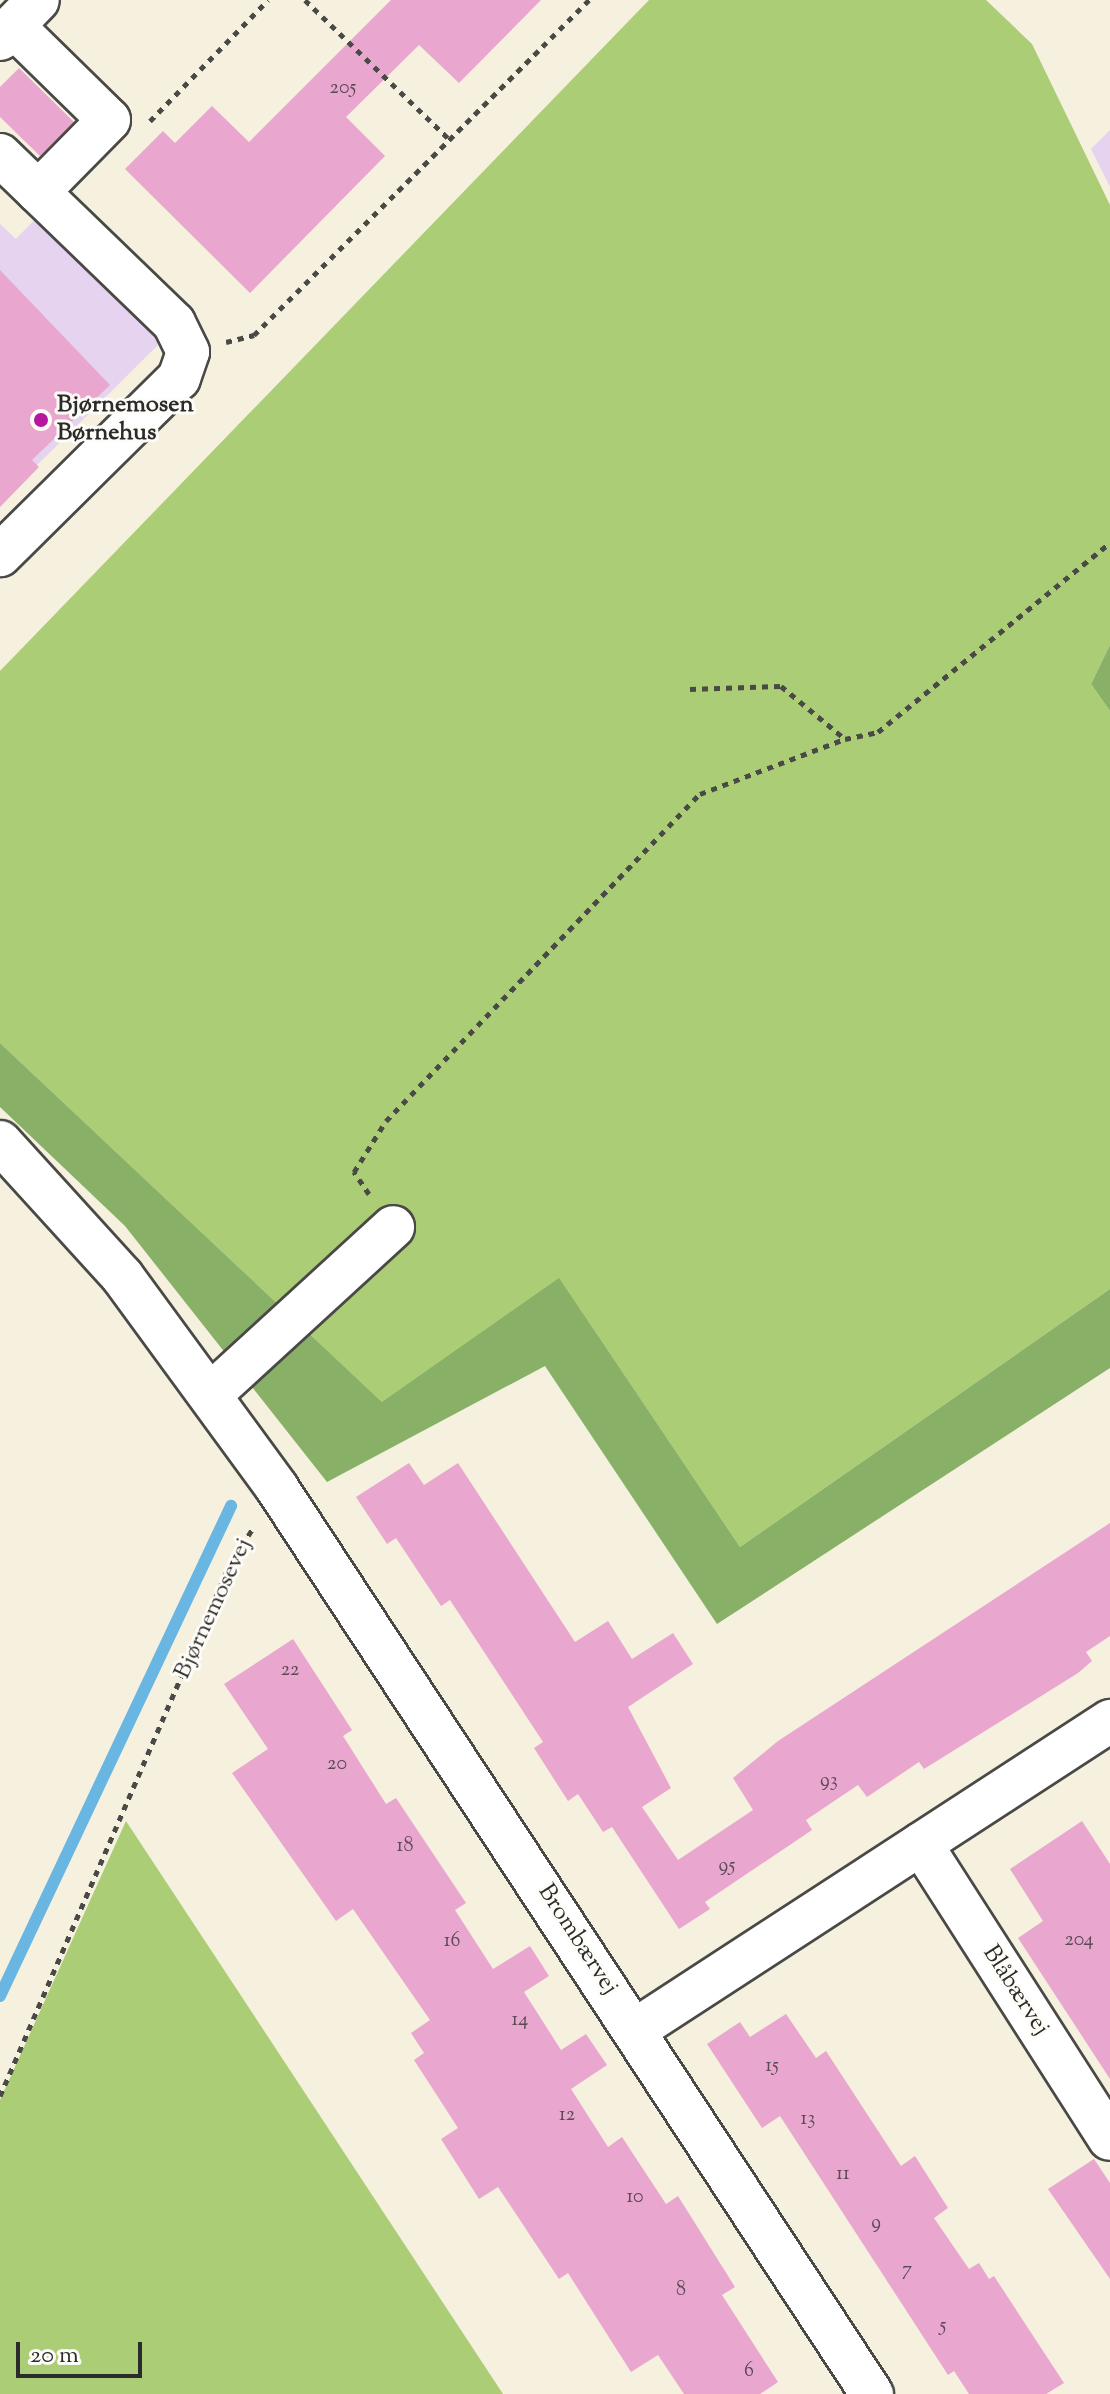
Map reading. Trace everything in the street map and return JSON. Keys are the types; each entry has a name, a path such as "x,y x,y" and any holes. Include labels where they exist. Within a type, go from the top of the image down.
{"street":[{"path":"17,21 109,120 38,192"},
{"path":"0,155 174,323 188,352 179,378 0,555"},
{"path":"0,1142 122,1276 277,1488"},
{"path":"211,1394 393,1227"},
{"name":"Brombærvej","path":"277,1488 872,2394"},
{"path":"635,2030 1110,1721"},
{"name":"Blåbærvej","path":"921,1844 1110,2139"}],"path":[{"path":"148,124 268,0"},
{"path":"305,0 450,140"},
{"path":"188,352 254,335 589,0"},
{"path":"393,1227 354,1172 386,1121 700,794 845,739 878,732 1110,543"},
{"path":"690,689 781,686 845,739"},
{"name":"Bjørnemosevej","path":"0,2096 229,1566 277,1488"}],"shaded area":[{"path":"1110,130 1110,187 1091,149"},
{"name":"Bjørnemosen Børnehus","path":"41,213 164,339 0,502 0,224 16,239"}],"green space":[{"path":"649,0 986,0 1032,44 1110,205 1110,645 1091,684 1110,711 1110,1289 740,1547 559,1279 383,1403 0,1043 0,671"},
{"path":"1110,645 1110,711 1091,684"},
{"path":"0,1043 382,1402 559,1278 740,1547 1110,1289 1110,1368 717,1624 545,1366 327,1482 125,1226 0,1107"},
{"path":"126,1821 503,2394 0,2394 0,2100"}],"building":[{"path":"391,0 541,0 459,83 419,45 346,117 385,156 250,293 125,169 163,131 175,143 212,106 249,142"},
{"path":"19,68 74,122 40,156 0,117 0,87"},
{"path":"0,270 110,385 32,460 39,467 0,507"},
{"path":"409,1463 424,1485 458,1463 575,1642 608,1621 632,1659 673,1633 693,1664 628,1707 671,1788 642,1807 678,1860 753,1810 733,1778 778,1741 1110,1523 1110,1636 1086,1652 1092,1661 1078,1673 924,1769 919,1762 867,1797 858,1785 806,1820 812,1830 705,1902 710,1909 679,1929 612,1827 603,1832 578,1794 568,1801 534,1748 543,1742 450,1600 441,1606 396,1538 387,1544 356,1497"},
{"path":"293,1639 352,1730 343,1736 386,1804 396,1798 466,1903 455,1910 493,1969 530,1946 549,1976 524,1992 561,2050 586,2034 607,2065 571,2089 608,2147 622,2137 666,2204 678,2196 735,2287 722,2295 778,2382 760,2394 684,2394 658,2355 631,2372 568,2273 559,2279 498,2187 479,2199 441,2139 458,2128 414,2060 424,2053 411,2033 430,2020 353,1909 336,1921 232,1773 268,1749 224,1684"},
{"path":"1082,1821 1110,1864 1110,2079 1018,1938 1043,1921 1010,1869"},
{"path":"786,2014 816,2058 826,2051 901,2166 915,2156 948,2208 934,2218 969,2269 979,2263 989,2279 994,2276 1064,2383 1046,2394 969,2394 954,2371 948,2375 780,2116 762,2128 707,2044 740,2022 750,2037"},
{"path":"1094,2159 1110,2183 1110,2279 1048,2189"}],"waterway":[{"path":"0,1996 231,1506"}],"place":[{"name":"Bjørnemosen Børnehus","path":"41,420"}]}
